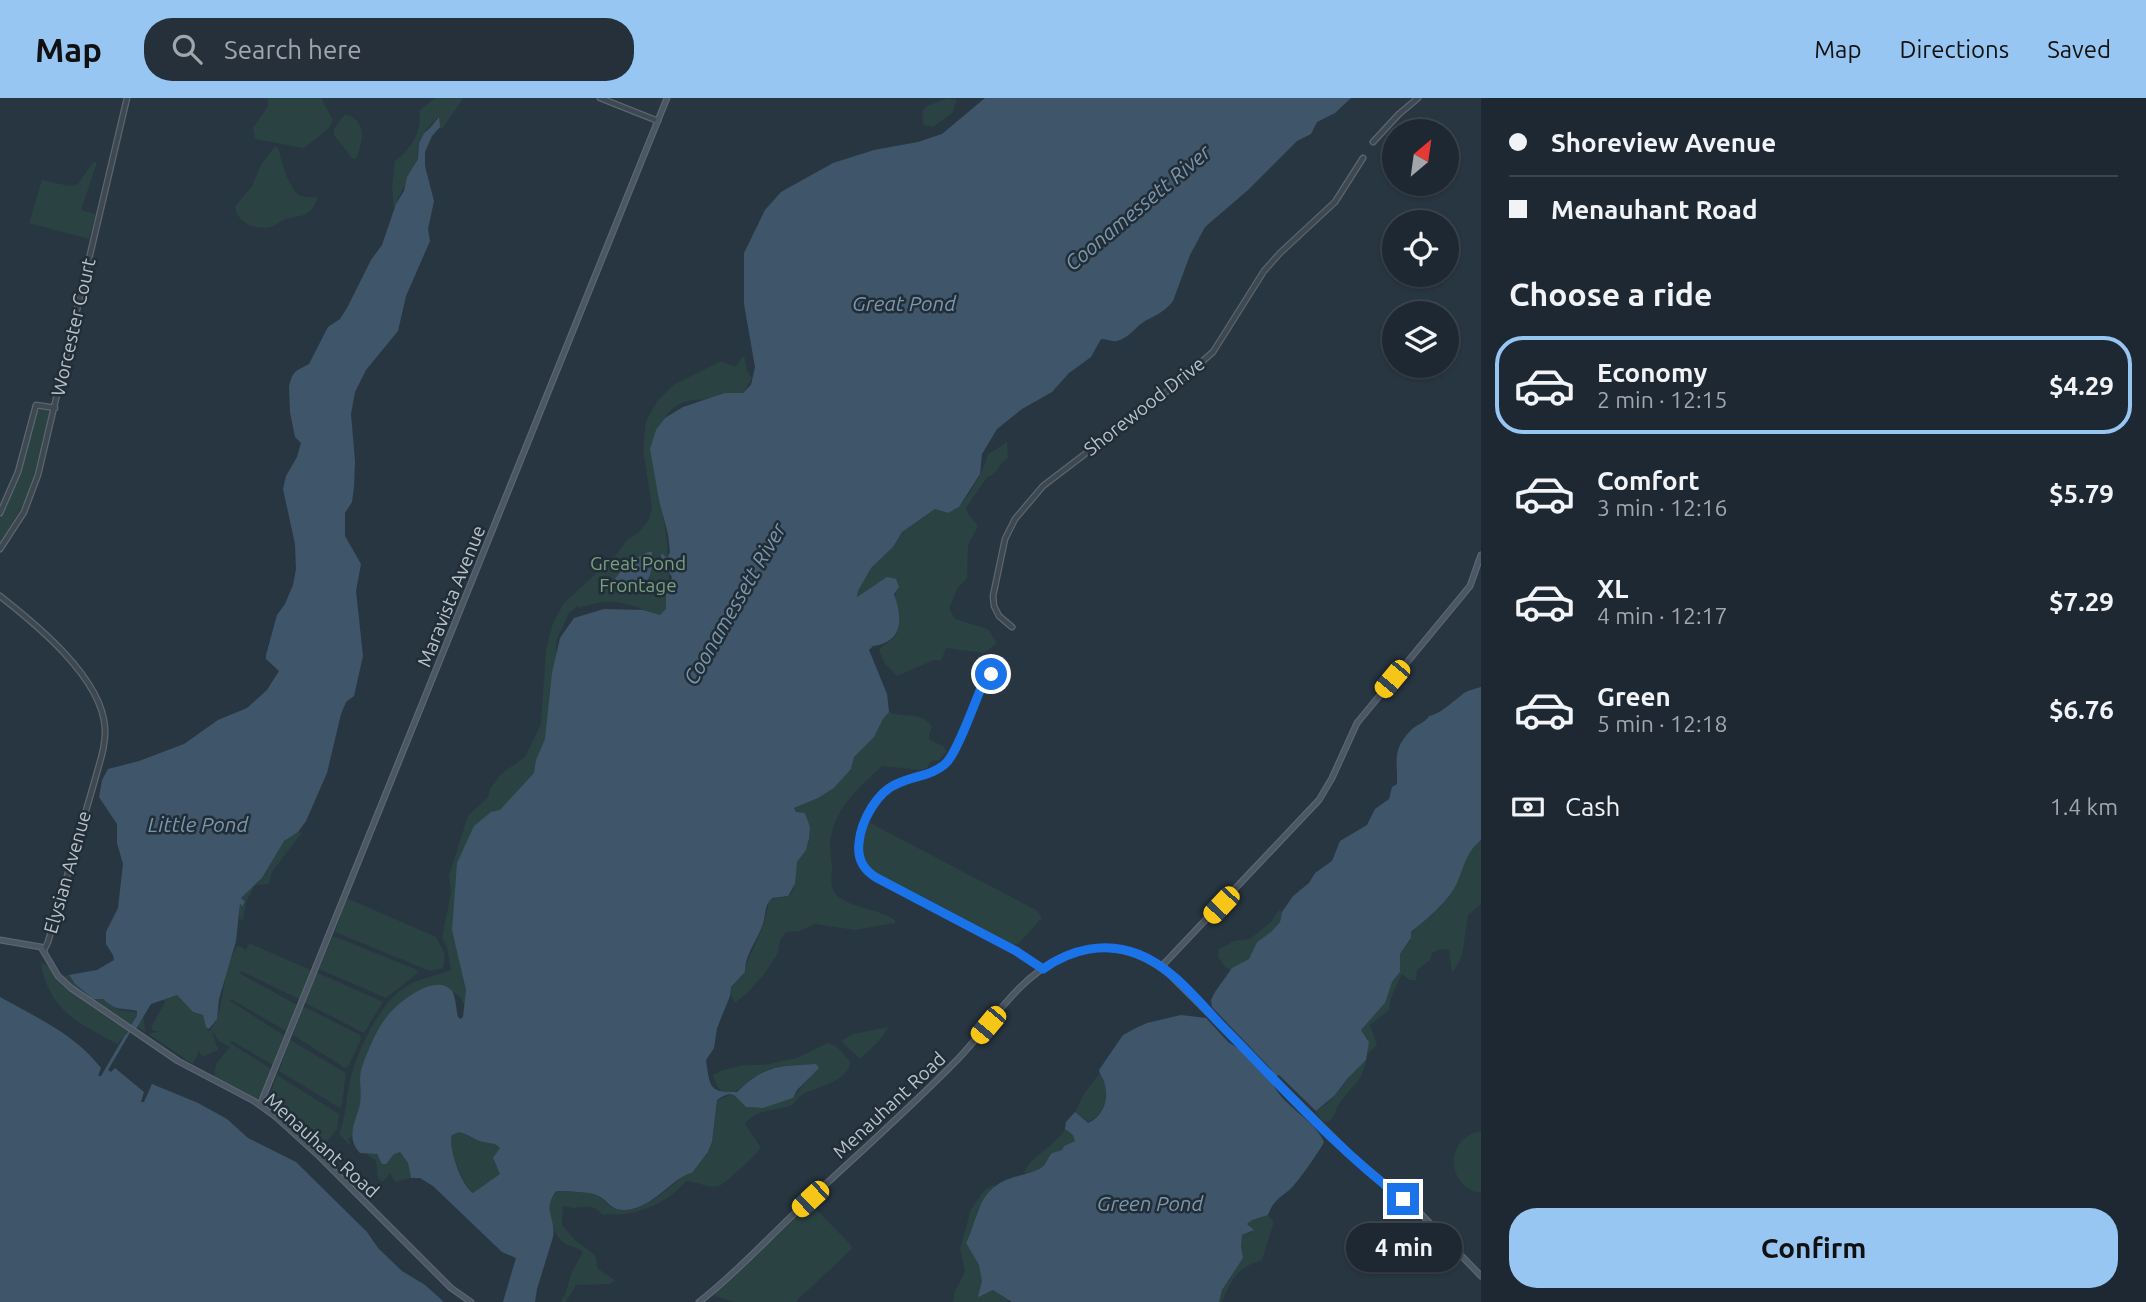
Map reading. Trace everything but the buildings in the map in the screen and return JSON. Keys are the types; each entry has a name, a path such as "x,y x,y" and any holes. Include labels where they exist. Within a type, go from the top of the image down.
{"main road":[{"name":"Maravista Avenue","path":"260,1105 667,98"},
{"path":"1161,967 1319,800 1357,723 1470,586 1481,555"},
{"path":"0,940 33,944 44,950"},
{"name":"Menauhant Road","path":"699,1302 942,1076 1010,999 1043,969 1072,954 1106,947 1138,954 1161,967 1358,1162 1434,1226 1481,1276"},
{"name":"Menauhant Road","path":"44,950 55,972 65,983 185,1065 260,1105 309,1146 451,1288 471,1302"}],"street":[{"name":"Worcester Court","path":"0,549 24,512 33,490 55,408 127,98"},
{"path":"600,98 658,121"},
{"path":"1373,142 1418,98"},
{"name":"Shorewood Drive","path":"1012,626 999,616 993,596 1005,540 1014,519 1043,486 1174,386 1213,352 1264,271 1335,202 1363,158"},
{"name":"Worcester Court","path":"0,513 18,472 36,405 55,408"},
{"name":"Elysian Avenue","path":"0,596 66,656 98,700 105,726 90,794 44,950"},
{"path":"991,674 985,679 947,762 934,771 894,785 873,806 863,825 859,853 864,868 877,878 1016,951 1043,969"}],"green space":[{"path":"268,98 321,98 333,120 329,128 304,148 255,139 253,128 268,106"},
{"path":"435,98 463,98 443,128 438,129 438,117 422,136 416,162 394,210 392,185 395,161 414,139 419,126 419,111"},
{"path":"947,98 957,100 952,113 933,127 923,125 922,112 925,107"},
{"path":"345,114 357,121 362,132 356,159 353,159 334,135 334,129"},
{"path":"275,146 279,149 287,176 297,194 318,198 311,210 304,215 283,220 267,228 255,227 239,217 235,206 252,186 261,165"},
{"path":"94,161 97,163 81,210 96,214 89,239 29,223 42,180 69,186 77,185"},
{"name":"Great Pond Frontage","path":"744,355 747,371 752,378 743,393 724,399 682,403 664,419 662,507 669,582 666,619 624,603 603,602 579,608 579,605 569,613 556,641 557,668 550,734 531,785 460,943 469,1016 461,998 453,992 422,990 399,1005 385,1021 369,1050 360,1086 361,1104 351,1138 348,1138 351,1146 339,1134 353,1069 370,1029 386,1005 405,987 451,970 447,947 442,938 451,893 449,875 468,816 488,797 490,789 501,774 525,757 541,724 546,649 553,623 564,603 649,520 652,507 643,450 646,421 658,400 675,384 721,361 735,367"},
{"path":"40,409 51,414 27,498 0,544 0,519 19,479 36,412"},
{"path":"1007,442 1008,458 994,474 987,477 966,508 978,526 968,545 967,578 957,589 949,608 955,619 988,629 997,644 983,653 946,648 941,661 934,660 897,676 885,664 879,650 896,635 898,629 896,589 883,580 857,597 858,591 871,568 893,547 902,532 935,509 947,513 958,508 976,482 987,455"},
{"path":"889,712 923,718 932,727 930,740 947,751 939,760 931,761 927,768 922,770 882,766 841,810 830,846 832,884 836,895 853,905 882,913 895,920 895,923 855,930 815,924 800,931 786,932 780,940 778,953 763,976 735,1003 729,990 745,972 763,926 770,899 791,893 795,883 796,866 809,842 805,813 796,812 794,808 834,788 851,769 854,757 874,737"},
{"path":"870,823 1038,911 1042,918 1018,944 1011,945 878,876 867,866 862,854 865,826"},
{"path":"303,832 274,870 268,884 255,885 246,902 243,920 239,919 239,904 244,895 263,877 283,842 288,837"},
{"path":"1481,840 1481,904 1468,915 1457,967 1452,972 1449,950 1440,949 1432,953 1430,960 1417,970 1416,980 1410,980 1402,974 1391,998 1389,1010 1370,1025 1377,1045 1367,1054 1368,1039 1361,1030 1385,1003 1392,982 1400,972 1400,954 1410,941 1411,933 1442,905 1457,883 1465,857"},
{"path":"346,900 436,937 445,954 443,968 430,971 335,932"},
{"path":"1279,910 1282,912 1280,922 1257,942 1249,959 1231,970 1225,967 1218,957 1219,949 1234,941 1250,939 1271,922"},
{"path":"333,936 415,969 418,973 386,998 319,969"},
{"path":"249,943 311,972 299,999 241,971 239,973 297,1005 286,1031 231,999 230,1001 285,1036 273,1065 232,1041 230,1043 271,1069 261,1096 257,1099 214,1077 216,1064 230,1047 219,1041 212,1031 218,1050 202,1057 199,1051 193,1064 148,1034 160,1031 154,1031 151,1027 165,1002 163,999 177,995 193,1012 203,1015 209,1032 219,1012 227,969 237,946 244,948 245,952"},
{"path":"43,963 61,976 69,975 84,993 93,999 103,999 119,1010 143,1013 148,1034 132,1023 128,1036 125,1035 117,1044 79,1022 60,1006 52,995 41,966"},
{"path":"318,973 383,1002 364,1033 305,1003"},
{"path":"305,1007 360,1035 361,1039 348,1067 345,1068 293,1035 302,1008"},
{"path":"889,1027 860,1059 841,1041 853,1034"},
{"path":"290,1040 346,1073 340,1108 279,1071"},
{"path":"828,1043 850,1062 848,1069 831,1083 800,1096 792,1105 760,1113 749,1119 745,1124 761,1148 719,1186 686,1181 658,1203 624,1214 603,1215 590,1207 563,1206 562,1225 576,1241 595,1255 598,1269 616,1281 609,1284 576,1285 566,1302 560,1302 583,1252 563,1242 551,1224 549,1210 556,1191 594,1194 616,1209 634,1209 644,1205 662,1194 683,1175 691,1174 708,1153 712,1142 717,1100 730,1095 738,1097 743,1105 754,1108 793,1098 816,1064 767,1070 730,1093 718,1087 713,1075 737,1067 793,1059"},
{"path":"1366,1060 1359,1079 1339,1104 1332,1118 1327,1122 1321,1119 1316,1111 1330,1100"},
{"path":"1099,1074 1106,1087 1105,1102 1098,1115 1086,1122 1075,1112"},
{"path":"277,1075 339,1114 337,1129 319,1151 266,1104"},
{"path":"1065,1129 1073,1135 1075,1141 1052,1153 1035,1171 1024,1173 1032,1161"},
{"path":"1481,1131 1481,1193 1469,1189 1461,1182 1454,1162 1461,1142 1469,1135"},
{"path":"459,1132 501,1148 494,1162 500,1169 500,1174 474,1193 469,1192 451,1153 450,1139 453,1134"},
{"path":"399,1151 408,1163 411,1178 395,1182 390,1173 381,1181 378,1178 376,1161 366,1154 375,1153 384,1164"},
{"path":"995,1184 977,1212 973,1230 966,1243 979,1265 982,1281 978,1296 994,1290 1008,1302 953,1302 955,1291 965,1272 960,1249 971,1209 985,1190"},
{"path":"810,1203 852,1249 795,1302 734,1302 715,1296 716,1290"},
{"path":"1268,1215 1274,1222 1262,1260 1241,1270 1232,1280 1222,1302 1219,1302 1222,1290 1243,1258 1242,1235 1252,1232 1247,1224"}],"water":[{"name":"Great Pond","path":"985,98 1351,98 1335,113 1317,122 1311,134 1297,141 1248,190 1205,227 1170,304 1121,340 1101,339 1091,357 1069,373 1052,392 1022,409 997,429 982,454 980,474 959,507 948,513 935,509 902,532 893,547 871,568 858,591 857,597 887,577 896,579 899,587 894,594 899,612 898,628 890,640 869,650 887,694 889,712 874,737 854,757 851,769 834,788 794,808 796,812 805,813 810,827 806,850 797,862 795,884 788,896 772,898 768,904 745,972 731,987 717,1028 714,1048 706,1060 712,1086 728,1092 737,1092 756,1077 773,1069 816,1064 819,1068 797,1090 793,1098 763,1108 746,1107 731,1094 717,1100 712,1142 708,1152 692,1173 685,1175 641,1206 624,1210 614,1208 594,1194 556,1191 550,1204 553,1237 535,1302 503,1302 516,1258 502,1252 433,1186 420,1178 411,1178 408,1163 400,1152 394,1154 386,1164 382,1164 377,1154 360,1153 356,1147 352,1135 360,1104 360,1076 364,1060 373,1039 394,1009 428,986 445,986 452,991 458,1017 463,1017 466,990 452,930 457,863 474,826 491,812 500,810 534,773 545,739 552,673 560,638 574,618 604,609 643,610 660,615 666,609 666,592 672,577 661,556 662,553 667,559 670,552 650,449 656,430 665,418 683,407 725,393 743,393 751,385 755,367 744,304 744,253 765,210 781,192 833,163 942,134","holes":["463,1133 500,1148 493,1158 500,1174 473,1193 461,1176 452,1148 452,1135"]},
{"name":"Little Pond","path":"439,117 440,127 432,136 425,152 425,166 434,201 428,229 430,241 406,296 398,331 366,370 355,392 351,414 354,487 352,502 345,513 345,536 361,564 356,591 363,656 354,696 346,702 341,714 327,773 306,821 298,832 284,841 262,878 241,898 245,902 242,906 240,903 236,941 219,999 217,1019 209,1029 203,1015 193,1012 177,995 151,1004 136,1029 131,1025 137,1011 116,1007 103,999 93,999 75,984 69,975 97,970 114,960 106,944 106,932 118,908 123,864 117,843 117,824 99,797 102,780 108,769 184,744 218,720 247,708 267,690 279,671 266,659 266,655 277,615 293,585 296,569 295,544 283,489 301,443 295,437 289,386 296,371 309,364 328,327 340,319 347,308 371,260 382,245 407,177 418,159 419,143 424,133"},
{"path":"652,552 652,560 647,581 631,585 612,583 627,563"},
{"name":"Green Pond","path":"1481,687 1481,840 1468,855 1457,883 1448,897 1411,932 1411,938 1400,954 1400,972 1392,982 1385,1003 1361,1030 1369,1042 1366,1060 1335,1095 1316,1111 1279,1075 1271,1078 1280,1096 1319,1133 1324,1142 1301,1176 1276,1201 1268,1215 1247,1224 1254,1230 1242,1235 1243,1258 1222,1290 1219,1302 1012,1302 993,1290 979,1297 982,1281 979,1265 966,1243 981,1204 990,1190 997,1185 1038,1169 1052,1153 1075,1141 1073,1135 1065,1129 1066,1122 1075,1112 1088,1123 1098,1116 1104,1107 1106,1096 1099,1070 1123,1035 1147,1023 1181,1015 1206,1018 1228,1042 1273,1071 1212,1007 1211,1000 1215,992 1232,968 1249,959 1257,942 1280,922 1282,912 1293,896 1309,883 1315,873 1332,861 1340,841 1367,825 1375,809 1389,799 1392,787 1397,784 1398,750 1411,730 1464,693"},
{"path":"0,997 67,1036 101,1068 98,1076 101,1076 125,1035 128,1036 108,1070 111,1072 115,1068 144,1092 141,1102 144,1102 152,1084 198,1103 227,1119 248,1138 296,1162 402,1271 425,1285 444,1302 0,1302"}],"waterway":[{"path":"126,1037 131,1029"}],"route":[{"path":"991,674 985,679 947,762 934,771 894,785 873,806 863,825 859,841 860,859 864,868 877,878 1028,957 1043,969 1062,957 1097,948 1130,951 1154,962 1185,988 1374,1177 1403,1199"}],"water label":[{"name":"Coonamessett River","path":"1138,208"},
{"name":"Coonamessett River","path":"735,604"}]}
